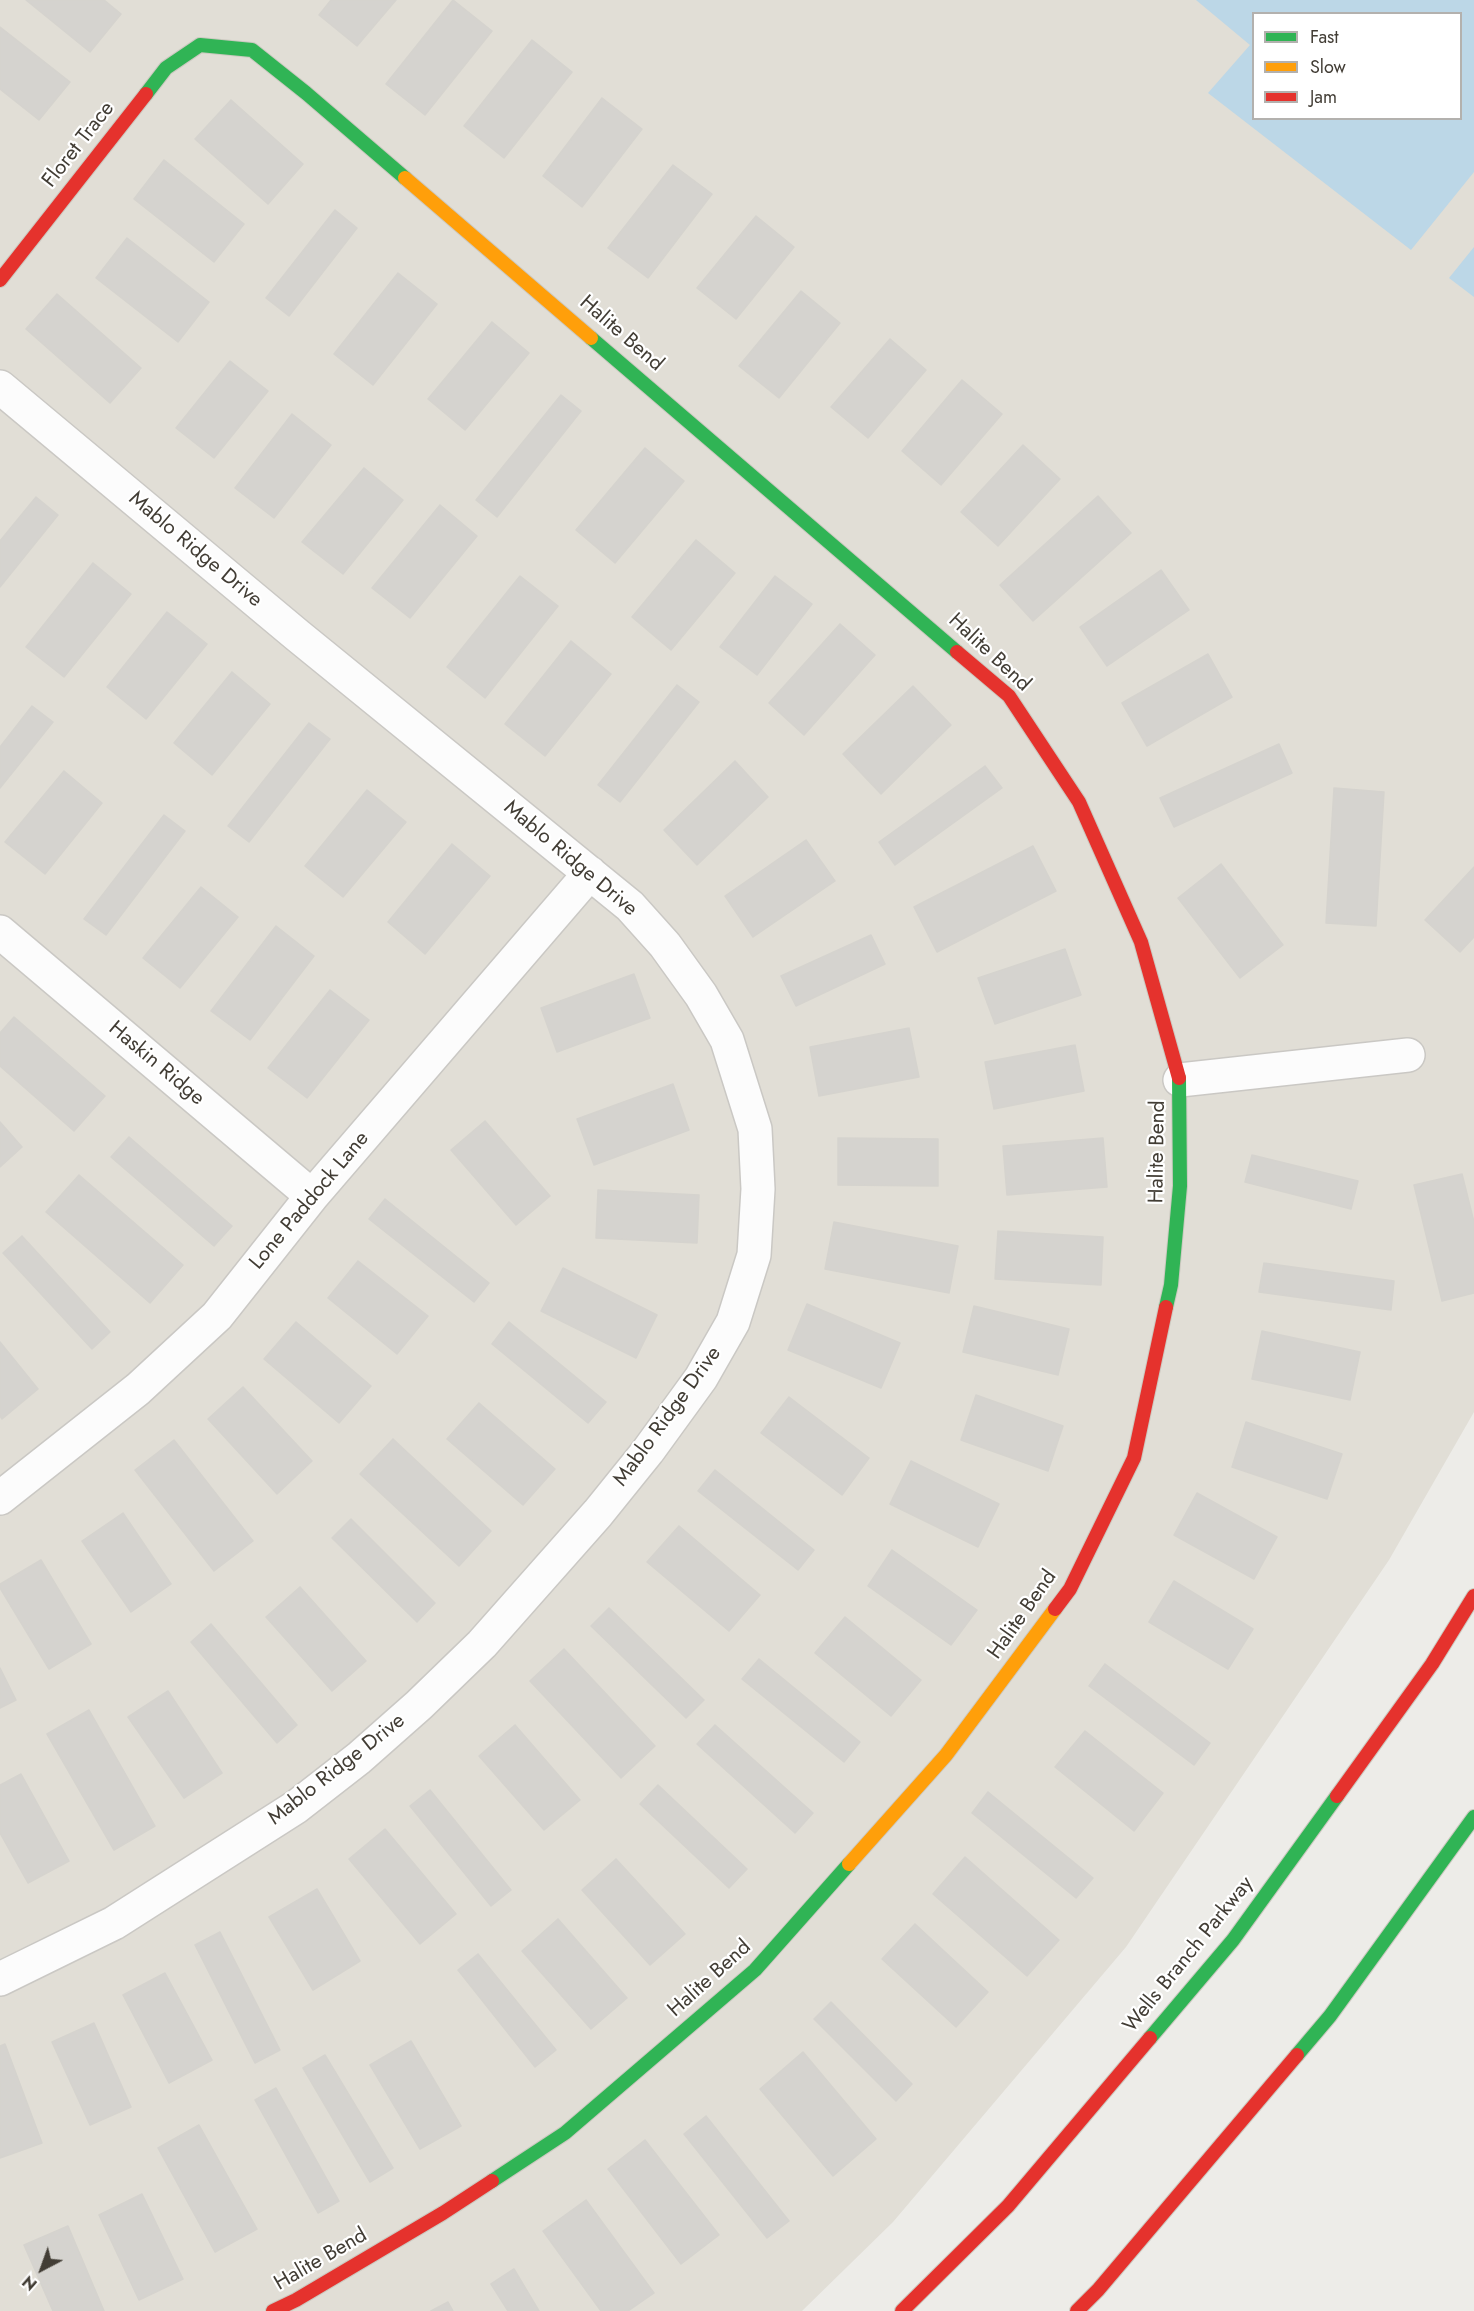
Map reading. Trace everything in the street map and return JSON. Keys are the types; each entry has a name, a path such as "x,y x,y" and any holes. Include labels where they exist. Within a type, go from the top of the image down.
{"street":[{"name":"Floret Trace","path":"0,280 166,68 200,45"},
{"name":"Halite Bend","path":"200,45 252,50 407,179 1009,696 1079,802 1141,942 1180,1080 1180,1186 1171,1285 1134,1458 1070,1588 946,1755 755,1971 565,2133 442,2213 296,2300 273,2311"},
{"name":"Mablo Ridge Drive","path":"0,387 297,635 630,906 664,945 701,995 727,1040 755,1129 758,1189 754,1255 734,1322 701,1378 648,1451 605,1504 482,1644 419,1705 359,1758 296,1807 114,1923 0,1979"},
{"name":"Lone Paddock Lane","path":"0,1498 138,1389 217,1316 312,1196 590,873"},
{"name":"Haskin Ridge","path":"0,932 312,1196"},
{"path":"1180,1080 1408,1055"},
{"name":"Wells Branch Parkway","path":"902,2311 1008,2206 1233,1940 1432,1664 1474,1596"},
{"path":"1077,2311 1098,2290 1329,2016 1474,1817"}],"shaded area":[{"path":"0,0 1474,0 1474,1412 1389,1560 1126,1947 893,2222 802,2311 0,2311"}],"water":[{"path":"1196,0 1474,0 1474,172 1411,250 1208,93 1250,45"},
{"path":"1474,247 1474,297 1449,278"}],"building":[{"path":"26,0 104,0 121,14 90,52"},
{"path":"331,0 396,0 357,46 319,15"},
{"path":"453,0 492,31 425,115 386,84"},
{"path":"0,27 70,82 39,120 0,89"},
{"path":"532,40 572,72 504,158 464,126"},
{"path":"602,98 642,129 582,207 543,176"},
{"path":"231,100 303,164 268,204 195,139"},
{"path":"164,160 244,224 214,262 134,199"},
{"path":"673,165 712,194 648,278 608,248"},
{"path":"335,210 357,228 289,316 266,298"},
{"path":"756,216 794,247 736,319 697,288"},
{"path":"127,238 209,302 178,342 96,278"},
{"path":"398,273 437,304 373,385 334,354"},
{"path":"801,291 840,323 779,398 739,366"},
{"path":"57,294 141,368 110,403 26,329"},
{"path":"492,322 529,353 465,430 428,399"},
{"path":"890,339 926,370 868,438 831,407"},
{"path":"230,361 268,391 214,458 176,428"},
{"path":"962,380 1002,414 941,485 902,451"},
{"path":"561,395 581,411 497,517 476,500"},
{"path":"292,414 331,445 274,518 235,488"},
{"path":"1023,445 1060,479 998,546 961,512"},
{"path":"645,448 684,481 615,563 576,530"},
{"path":"364,468 403,500 343,574 302,542"},
{"path":"1098,496 1131,533 1033,621 1000,585"},
{"path":"36,497 58,515 0,587 0,541"},
{"path":"440,505 477,536 410,618 372,588"},
{"path":"696,540 735,573 671,650 632,617"},
{"path":"93,563 131,594 64,677 26,647"},
{"path":"1161,570 1189,610 1107,666 1080,627"},
{"path":"520,576 558,606 485,698 447,667"},
{"path":"775,576 812,604 757,675 720,647"},
{"path":"167,612 207,644 146,719 107,687"},
{"path":"840,624 875,655 804,735 769,703"},
{"path":"571,641 611,674 545,756 505,724"},
{"path":"1208,654 1232,697 1147,746 1122,703"},
{"path":"232,672 270,704 212,775 174,743"},
{"path":"677,685 699,702 620,802 598,785"},
{"path":"913,686 951,725 881,794 843,754"},
{"path":"32,706 53,722 0,788 0,747"},
{"path":"309,723 330,739 249,842 228,826"},
{"path":"1279,744 1292,773 1174,827 1160,798"},
{"path":"735,761 768,797 697,865 664,830"},
{"path":"985,766 1002,788 895,865 879,842"},
{"path":"64,771 102,803 45,874 5,842"},
{"path":"1334,788 1384,792 1376,926 1326,923"},
{"path":"367,790 406,822 343,897 305,866"},
{"path":"164,815 185,831 106,935 84,919"},
{"path":"806,840 835,881 753,937 725,896"},
{"path":"452,844 490,876 425,954 388,922"},
{"path":"1033,846 1056,891 937,952 914,907"},
{"path":"1221,864 1283,945 1240,978 1178,898"},
{"path":"1474,867 1474,937 1460,952 1425,920"},
{"path":"201,887 238,917 180,988 143,958"},
{"path":"276,926 314,956 250,1040 211,1011"},
{"path":"871,935 885,964 796,1006 781,976"},
{"path":"1065,949 1081,995 995,1024 978,978"},
{"path":"634,974 650,1018 557,1052 541,1008"},
{"path":"330,990 369,1020 307,1098 268,1068"},
{"path":"14,1017 105,1096 74,1131 0,1066 0,1033"},
{"path":"909,1028 919,1077 819,1096 810,1047"},
{"path":"1075,1045 1084,1091 994,1109 985,1062"},
{"path":"673,1084 689,1130 594,1165 577,1119"},
{"path":"485,1121 550,1196 516,1225 451,1150"},
{"path":"0,1122 22,1147 0,1167"},
{"path":"129,1137 232,1226 214,1246 111,1157"},
{"path":"838,1138 938,1139 938,1186 838,1185"},
{"path":"1103,1138 1107,1187 1007,1195 1003,1146"},
{"path":"1252,1155 1358,1181 1351,1209 1245,1182"},
{"path":"1462,1174 1474,1222 1474,1293 1442,1301 1414,1185"},
{"path":"79,1175 183,1265 150,1303 46,1212"},
{"path":"598,1190 699,1195 697,1243 596,1238"},
{"path":"385,1199 489,1283 474,1302 369,1219"},
{"path":"834,1222 958,1246 949,1293 825,1269"},
{"path":"998,1231 1103,1237 1101,1285 995,1279"},
{"path":"22,1236 110,1332 92,1349 3,1253"},
{"path":"358,1261 428,1316 397,1354 328,1298"},
{"path":"1264,1263 1394,1281 1391,1310 1259,1292"},
{"path":"563,1268 657,1315 636,1358 541,1311"},
{"path":"807,1304 900,1343 881,1388 788,1350"},
{"path":"974,1306 1069,1329 1058,1375 963,1352"},
{"path":"296,1322 371,1386 339,1423 264,1359"},
{"path":"509,1322 606,1402 588,1423 492,1344"},
{"path":"1262,1331 1360,1352 1350,1400 1252,1379"},
{"path":"0,1342 38,1389 2,1419 0,1416"},
{"path":"243,1387 312,1461 277,1494 208,1419"},
{"path":"976,1395 1063,1426 1048,1471 961,1440"},
{"path":"789,1397 869,1458 842,1495 761,1433"},
{"path":"479,1403 555,1469 523,1505 447,1439"},
{"path":"1246,1422 1342,1454 1327,1499 1232,1467"},
{"path":"393,1439 491,1531 459,1566 360,1474"},
{"path":"174,1440 253,1541 214,1571 135,1470"},
{"path":"911,1461 999,1504 978,1547 890,1504"},
{"path":"715,1470 814,1550 798,1570 698,1491"},
{"path":"1197,1493 1277,1537 1254,1579 1174,1535"},
{"path":"123,1513 171,1584 131,1612 82,1541"},
{"path":"351,1519 435,1603 417,1622 332,1538"},
{"path":"679,1526 760,1595 729,1631 647,1562"},
{"path":"892,1550 977,1610 951,1645 868,1586"},
{"path":"41,1560 91,1644 49,1669 0,1588 0,1584"},
{"path":"1174,1581 1253,1629 1228,1669 1149,1622"},
{"path":"300,1587 366,1661 332,1691 266,1617"},
{"path":"609,1608 704,1700 686,1718 591,1626"},
{"path":"845,1617 921,1680 891,1716 815,1653"},
{"path":"211,1624 297,1725 277,1743 191,1642"},
{"path":"564,1649 655,1746 621,1778 530,1681"},
{"path":"759,1659 860,1742 844,1762 742,1679"},
{"path":"1105,1664 1210,1743 1194,1765 1089,1686"},
{"path":"0,1668 16,1700 0,1708"},
{"path":"168,1691 222,1773 184,1798 128,1717"},
{"path":"89,1710 155,1826 114,1850 47,1734"},
{"path":"515,1725 580,1800 544,1830 479,1756"},
{"path":"715,1725 813,1813 795,1833 697,1744"},
{"path":"1085,1731 1163,1793 1134,1831 1055,1767"},
{"path":"21,1774 69,1861 28,1883 0,1833 0,1785"},
{"path":"658,1785 747,1869 729,1888 640,1804"},
{"path":"430,1790 511,1890 491,1906 410,1806"},
{"path":"988,1792 1093,1878 1076,1898 972,1813"},
{"path":"385,1829 456,1914 420,1944 349,1859"},
{"path":"965,1857 1059,1940 1027,1976 933,1894"},
{"path":"616,1859 685,1934 650,1965 582,1890"},
{"path":"317,1889 360,1961 313,1990 269,1917"},
{"path":"558,1919 627,1998 591,2029 522,1951"},
{"path":"915,1924 988,1992 956,2027 882,1959"},
{"path":"220,1932 280,2050 255,2063 195,1945"},
{"path":"478,1954 556,2050 535,2067 458,1970"},
{"path":"165,1973 212,2060 169,2083 123,1995"},
{"path":"831,2002 912,2084 896,2101 814,2019"},
{"path":"94,2023 131,2107 90,2125 52,2042"},
{"path":"411,2041 461,2126 420,2149 370,2065"},
{"path":"5,2044 42,2143 0,2158 0,2046"},
{"path":"803,2052 876,2139 833,2176 760,2089"},
{"path":"325,2055 393,2168 370,2182 303,2068"},
{"path":"276,2088 339,2201 318,2213 255,2100"},
{"path":"706,2116 789,2221 767,2238 684,2134"},
{"path":"199,2125 257,2229 215,2252 158,2148"},
{"path":"645,2140 719,2235 681,2264 608,2169"},
{"path":"142,2194 183,2279 139,2300 99,2215"},
{"path":"586,2200 654,2293 628,2311 601,2311 543,2231"},
{"path":"68,2226 104,2311 53,2311 24,2245"},
{"path":"514,2269 539,2311 508,2311 491,2284"},
{"path":"448,2302 453,2311 431,2311"}],"traffic: fast":[{"path":"146,94 166,68 200,45 252,50 405,178"},
{"path":"591,338 957,652"},
{"path":"1166,1307 1171,1285 1180,1186 1179,1078"},
{"path":"1150,2038 1233,1940 1337,1796"},
{"path":"1297,2055 1330,2016 1474,1817"},
{"path":"492,2181 565,2133 755,1970 849,1864"}],"traffic: slow":[{"path":"405,178 591,338"},
{"path":"849,1864 946,1755 1055,1609"}],"traffic: jam":[{"path":"0,280 146,94"},
{"path":"957,652 1009,696 1079,802 1141,942 1179,1078"},
{"path":"1055,1609 1070,1589 1134,1458 1166,1307"},
{"path":"1337,1796 1432,1664 1474,1596"},
{"path":"902,2311 1008,2206 1150,2038"},
{"path":"1077,2311 1098,2290 1297,2055"},
{"path":"273,2311 296,2300 443,2213 492,2181"}]}
